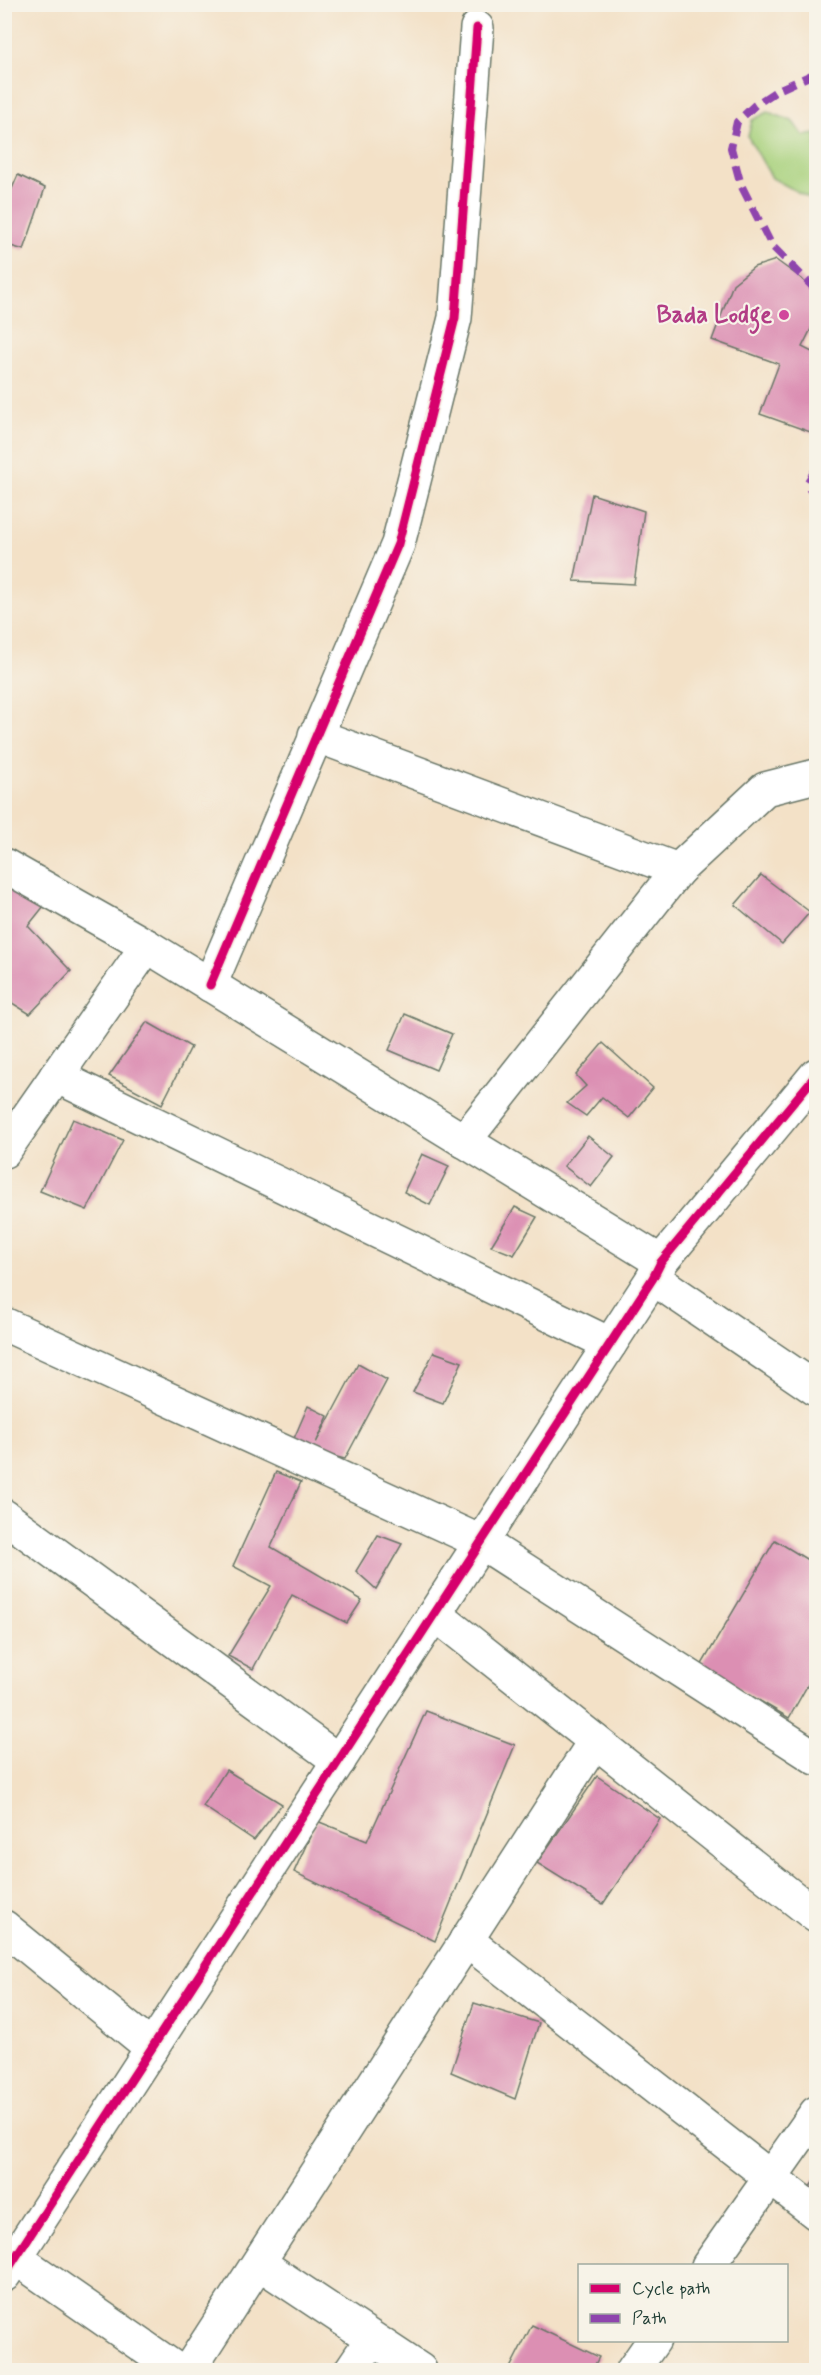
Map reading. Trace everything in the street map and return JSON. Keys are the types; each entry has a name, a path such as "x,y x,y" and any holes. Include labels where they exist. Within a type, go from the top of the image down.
{"street":[{"path":"210,985 398,544 455,318 477,28"},
{"path":"315,735 678,870"},
{"path":"464,1141 678,870 765,789 816,776"},
{"path":"4,865 147,946 464,1141 657,1270 816,1389"},
{"path":"4,1151 147,946"},
{"path":"177,2370 10,2266 657,1270 816,1075"},
{"path":"56,1076 610,1344"},
{"path":"4,1324 481,1542 816,1758"},
{"path":"4,1516 339,1761"},
{"path":"435,1614 816,1916"},
{"path":"189,2370 595,1741"},
{"path":"4,1927 152,2048"},
{"path":"466,1940 816,2213"},
{"path":"709,2264 816,2113"},
{"path":"258,2263 420,2370"},
{"path":"351,2370 372,2339"},
{"path":"633,2370 653,2342"}],"green space":[{"path":"768,112 792,121 804,136 816,134 816,202 772,178 748,137 752,120"}],"building":[{"path":"18,175 45,188 24,250 4,244 4,207"},
{"path":"776,260 802,279 816,295 816,319 802,347 816,354 816,369 810,386 816,388 816,434 760,414 779,364 712,340 733,284 754,267"},
{"path":"592,494 644,511 634,584 574,581"},
{"path":"761,875 810,912 782,944 735,905"},
{"path":"11,880 48,901 28,926 71,971 30,1014 4,998 4,889"},
{"path":"405,1014 452,1034 436,1070 389,1050"},
{"path":"147,1022 191,1047 162,1104 109,1076"},
{"path":"603,1043 653,1088 629,1118 602,1097 586,1116 567,1103 586,1086 576,1075"},
{"path":"73,1119 123,1140 87,1210 40,1191"},
{"path":"588,1136 614,1157 591,1187 564,1166"},
{"path":"422,1154 449,1166 430,1205 404,1192"},
{"path":"515,1207 537,1217 514,1255 491,1246"},
{"path":"434,1352 462,1362 443,1403 413,1392"},
{"path":"358,1364 387,1380 345,1459 312,1451 292,1443 308,1406 328,1416 316,1443"},
{"path":"276,1472 301,1482 271,1547 362,1600 347,1623 292,1595 253,1669 228,1656 271,1586 233,1566"},
{"path":"378,1535 402,1544 376,1589 356,1571"},
{"path":"775,1540 816,1565 816,1670 789,1718 701,1666"},
{"path":"426,1711 515,1745 435,1941 294,1872 317,1821 367,1841"},
{"path":"226,1770 282,1804 254,1840 203,1806"},
{"path":"597,1776 660,1819 603,1904 537,1863"},
{"path":"474,2003 539,2023 515,2099 451,2072"},
{"path":"816,2178 816,2207 803,2197"},
{"path":"532,2325 599,2357 592,2370 509,2370"}],"marked path":[{"path":"816,73 778,90 755,105 737,122 731,148 741,185 772,246 816,290"},
{"path":"816,469 806,485 816,496"}],"cycle path":[{"path":"210,985 398,544 455,318 477,28"},
{"path":"4,2275 653,1278 661,1262 816,1075"}],"place":[{"name":"Bada Lodge","path":"784,315"}]}
